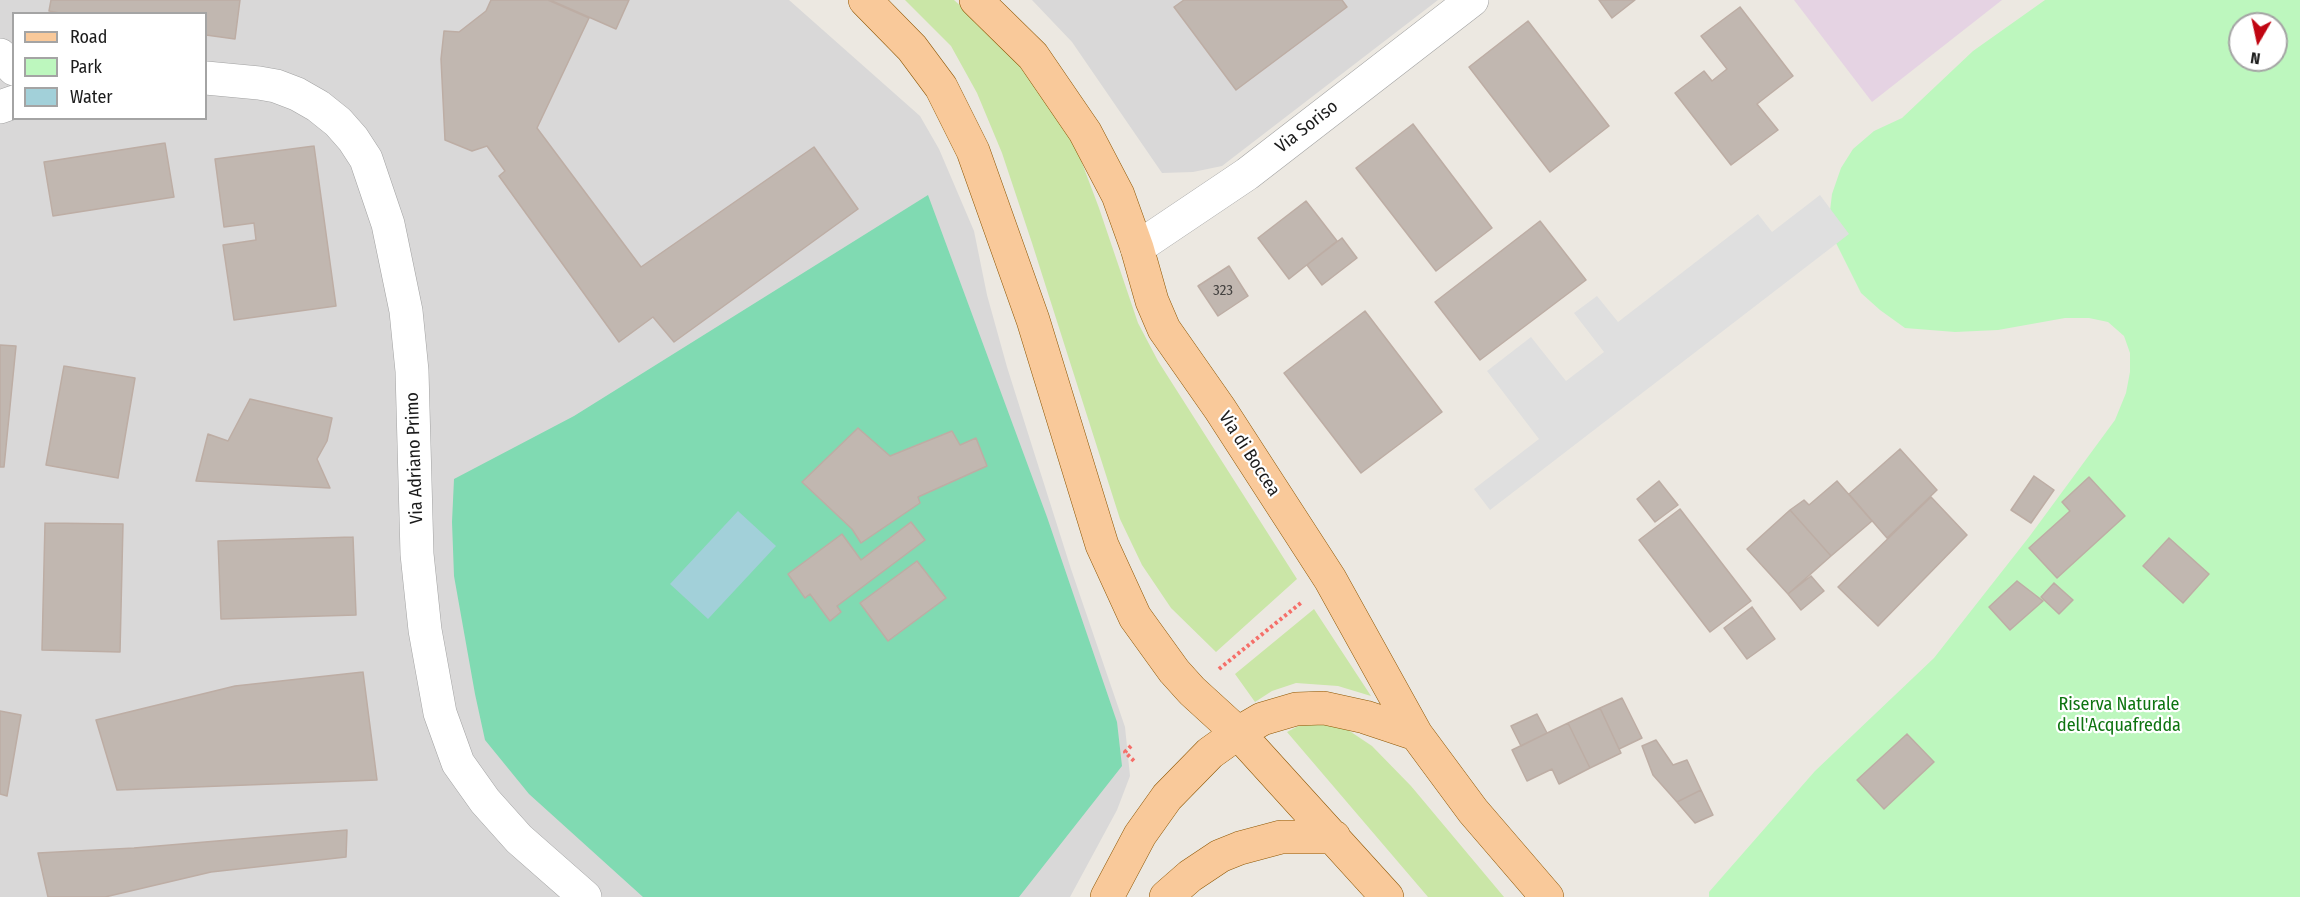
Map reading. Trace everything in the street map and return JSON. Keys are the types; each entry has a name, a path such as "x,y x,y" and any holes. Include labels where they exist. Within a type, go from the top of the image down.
{"main road":[{"path":"865,0 912,48 941,87 973,151 1036,330 1102,545 1121,590 1147,636 1192,691 1238,733 1387,897"},
{"name":"Via di Boccea","path":"976,0 1033,56 1072,112 1108,172 1128,219 1152,301 1164,328 1220,409 1330,579 1416,734 1473,811 1547,897"},
{"path":"1107,897 1140,836 1167,797 1195,767 1238,733 1279,712 1308,708 1343,711 1416,734"},
{"path":"1166,897 1190,876 1220,856 1239,848 1281,837 1334,837"}],"street":[{"name":"Via Soriso","path":"1137,248 1247,174 1472,0"},
{"path":"0,55 12,67"},
{"name":"Via Adriano Primo","path":"207,78 260,83 297,94 318,106 338,122 366,159 388,224 406,310 412,371 417,554 425,630 440,713 459,763 485,801 519,839 585,897"}],"path":[{"path":"1219,670 1305,599"},
{"path":"1131,746 1125,752 1135,762"}],"shaded area":[{"path":"0,0 789,0 920,116 939,149 974,231 987,295 1007,367 1071,569 1125,727 1130,776 1117,810 1070,897 0,897"},
{"path":"1032,0 1438,0 1222,166 1193,172 1162,173 1072,42"},
{"path":"1794,0 2002,0 1872,102"},
{"path":"1820,195 1849,234 1490,510 1474,489 1539,439 1487,371 1531,337 1566,381 1604,352 1574,313 1597,296 1618,322 1758,214 1772,232"}],"green space":[{"path":"905,0 954,0 1009,50 1060,117 1079,155 1138,323 1158,361 1297,579 1216,652 1171,608 1142,565 1120,519 1002,153 977,93 951,46"},
{"name":"Riserva Naturale dell'Acquafredda","path":"2045,0 2300,0 2300,897 1709,897 1709,892 1815,771 1934,658 2029,537 2115,420 2126,393 2130,372 2130,353 2124,336 2108,322 2089,318 2065,318 1998,330 1955,332 1905,328 1861,293 1836,243 1830,211 1832,194 1841,168 1853,149 1874,131 1902,118 1973,51"},
{"path":"928,195 1047,517 1117,722 1122,766 1019,897 643,897 529,794 485,740 454,576 452,522 454,479 574,416"},
{"path":"1314,609 1371,696 1338,686 1296,683 1272,691 1255,702 1235,674"},
{"path":"1324,721 1348,730 1372,746 1411,786 1504,897 1428,897 1287,732 1304,723"}],"water":[{"path":"738,511 776,546 708,619 670,584"}],"building":[{"path":"51,0 240,0 235,39 207,35 207,12 49,11"},
{"path":"491,0 548,0 589,18 537,128 641,267 814,147 858,209 674,342 653,317 619,342 499,176 505,171 487,146 472,151 445,140 441,59 444,31 459,32 486,11"},
{"path":"550,0 629,0 616,29"},
{"path":"1184,0 1342,0 1347,7 1236,90 1174,7"},
{"path":"1599,0 1635,0 1612,18"},
{"path":"1740,7 1793,76 1757,104 1778,130 1731,165 1675,93 1704,71 1712,81 1727,69 1701,36"},
{"path":"1528,21 1609,126 1550,172 1469,67"},
{"path":"1413,124 1492,228 1436,271 1356,168"},
{"path":"165,143 174,197 53,216 44,162"},
{"path":"314,146 336,306 234,320 223,245 256,240 254,223 224,227 215,159"},
{"path":"1306,201 1337,241 1289,279 1258,238"},
{"path":"1540,221 1586,280 1480,360 1435,302"},
{"path":"1342,238 1357,258 1322,285 1307,265"},
{"path":"1229,266 1248,296 1218,316 1198,286"},
{"path":"1365,311 1442,412 1361,473 1284,373"},
{"path":"0,345 16,346 4,467 0,467"},
{"path":"64,366 135,378 118,478 46,465"},
{"path":"250,399 332,418 327,441 317,459 330,488 196,481 208,434 228,441"},
{"path":"858,428 890,456 952,431 960,445 976,438 987,466 918,497 920,503 861,543 852,529 802,482"},
{"path":"1900,449 1937,490 1887,538 1849,494"},
{"path":"2034,476 2054,490 2031,523 2011,510"},
{"path":"2089,477 2125,516 2057,578 2029,548 2070,511 2062,502"},
{"path":"1659,481 1678,505 1655,522 1637,499"},
{"path":"1837,481 1872,521 1831,556 1790,510 1804,500 1809,505"},
{"path":"1931,497 1967,535 1878,626 1838,587"},
{"path":"1680,509 1751,601 1710,632 1639,540"},
{"path":"1790,510 1831,556 1788,594 1747,549"},
{"path":"911,522 925,540 837,606 841,612 830,621 810,594 805,598 788,574 842,534 861,560"},
{"path":"45,523 123,524 120,652 42,650"},
{"path":"353,537 356,615 221,619 218,541"},
{"path":"2169,538 2209,574 2183,603 2143,566"},
{"path":"917,561 946,598 888,641 860,603"},
{"path":"1811,576 1824,591 1801,610 1788,594"},
{"path":"2017,581 2043,601 2010,630 1989,607"},
{"path":"2054,583 2073,600 2059,614 2041,597"},
{"path":"1752,607 1775,639 1747,659 1724,628"},
{"path":"363,672 377,780 117,790 96,720 235,686"},
{"path":"1622,698 1642,738 1619,749 1600,708"},
{"path":"1600,708 1621,753 1590,768 1568,723"},
{"path":"0,711 21,715 7,796 0,794"},
{"path":"1537,714 1547,733 1521,746 1511,726"},
{"path":"1568,723 1590,768 1559,784 1552,769 1527,781 1512,750"},
{"path":"1907,734 1934,762 1884,809 1857,780"},
{"path":"1656,740 1673,765 1687,760 1701,790 1677,802 1653,775 1642,746"},
{"path":"1701,790 1713,815 1695,823 1677,802"},
{"path":"347,830 346,857 211,872 105,897 48,897 38,853 134,848"}]}
